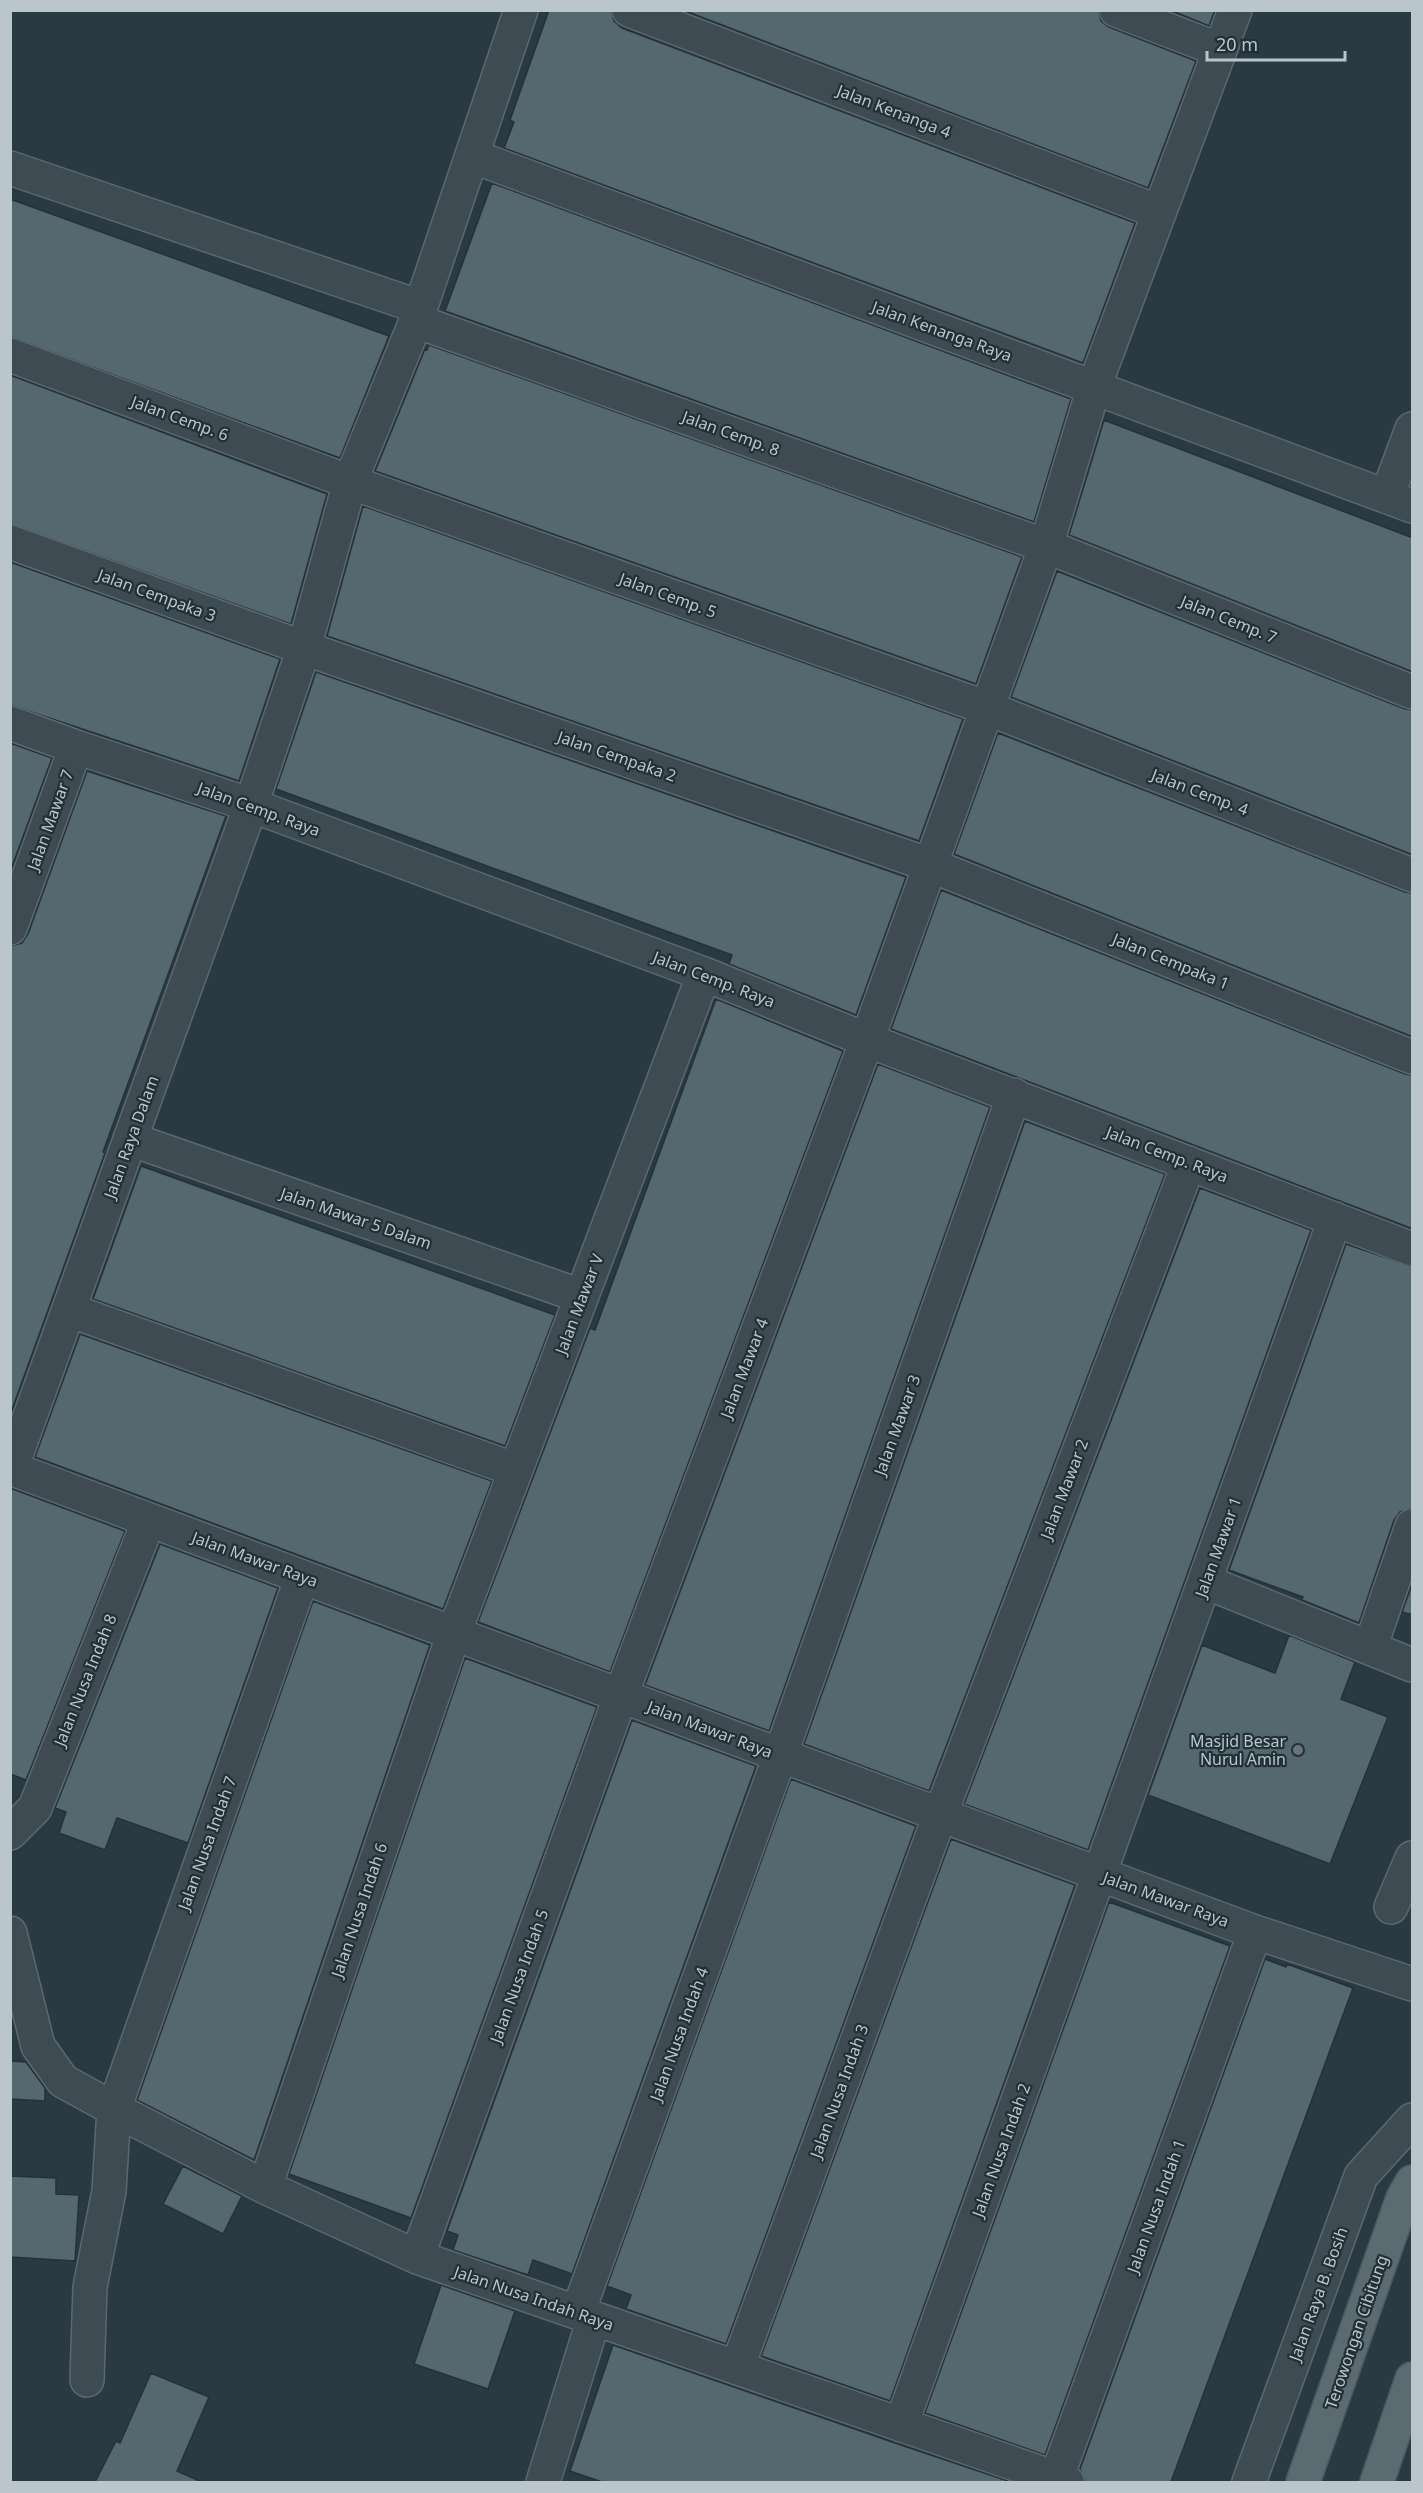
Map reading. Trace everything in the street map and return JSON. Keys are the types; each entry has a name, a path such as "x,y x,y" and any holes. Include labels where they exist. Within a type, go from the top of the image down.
{"main road":[{"name":"Terowongan Cibitung","path":"1303,2482 1403,2198 1413,2182"},
{"path":"1377,2482 1413,2379"}],"street":[{"name":"Jalan Raya Dalam","path":"11,1468 251,805 304,648 350,482 418,314 522,10"},
{"name":"Jalan Kenanga 4","path":"629,10 1159,212"},
{"path":"1116,10 1220,50"},
{"name":"Jalan Mawar 4","path":"621,1695 867,1040 1046,546 1094,387 1235,10"},
{"name":"Jalan Kenanga Raya","path":"472,156 1400,501"},
{"name":"Jalan Cemp. 8","path":"10,168 418,314 1046,546"},
{"name":"Jalan Cemp. 6","path":"10,355 350,482"},
{"path":"1400,501 1413,429"},
{"name":"Jalan Cemp. 5","path":"350,482 987,708"},
{"name":"Jalan Cempaka 3","path":"10,542 304,648"},
{"name":"Jalan Cemp. 7","path":"1046,546 1413,692"},
{"name":"Jalan Cempaka 2","path":"304,648 930,865"},
{"name":"Jalan Cemp. 4","path":"987,708 1413,875"},
{"name":"Jalan Cemp. Raya","path":"10,723 251,805 704,974 867,1040 1413,1249"},
{"name":"Jalan Mawar 7","path":"10,927 76,747"},
{"name":"Jalan Cempaka 1","path":"930,865 1413,1057"},
{"name":"Jalan Mawar V","path":"454,1633 704,974"},
{"name":"Jalan Mawar 3","path":"780,1755 1014,1095"},
{"name":"Jalan Mawar 5 Dalam","path":"130,1139 581,1296"},
{"name":"Jalan Mawar 2","path":"940,1815 1188,1163"},
{"name":"Jalan Mawar 1","path":"1100,1875 1335,1219"},
{"path":"69,1310 516,1470"},
{"name":"Jalan Mawar Raya","path":"11,1468 1100,1875 1255,1932 1413,1984"},
{"name":"Jalan Nusa Indah 8","path":"13,1832 35,1808 149,1520"},
{"path":"1370,1648 1413,1526"},
{"name":"Jalan Nusa Indah 7","path":"87,2380 90,2287 110,2191 114,2109 302,1577"},
{"path":"1206,1582 1413,1665"},
{"name":"Jalan Nusa Indah 6","path":"265,2187 454,1633"},
{"name":"Jalan Nusa Indah 5","path":"417,2257 621,1695"},
{"name":"Jalan Nusa Indah 4","path":"543,2482 586,2315 780,1755"},
{"name":"Jalan Nusa Indah 3","path":"737,2368 940,1815"},
{"path":"1391,1907 1413,1858"},
{"name":"Jalan Nusa Indah 2","path":"901,2425 1100,1875"},
{"name":"Jalan Nusa Indah 1","path":"1060,2481 1255,1932"},
{"name":"Jalan Nusa Indah Raya","path":"10,1934 38,2046 63,2082 114,2109 265,2187 417,2257 1060,2481"},
{"name":"Jalan Raya B. Bosih","path":"1249,2482 1361,2175 1413,2120"}],"building":[{"path":"549,10 611,10 614,21 622,28 1135,223 1083,363 504,148 514,122 510,120"},
{"path":"683,10 1098,10 1101,21 1109,27 1196,61 1148,188"},
{"path":"1170,10 1215,10 1209,26"},
{"path":"492,183 1071,399 1034,522 445,311"},
{"path":"10,199 389,336 340,458 10,337"},
{"path":"429,345 1022,557 976,684 375,471 425,349 427,350"},
{"path":"10,375 327,494 291,624 10,524"},
{"path":"1104,420 1413,538 1413,672 1069,535"},
{"path":"363,506 963,719 919,841 327,636"},
{"path":"10,562 280,659 239,781 10,705"},
{"path":"1057,571 1405,709 1413,710 1413,855 1011,697"},
{"path":"316,672 906,877 856,1015 729,964 732,955 276,789"},
{"path":"998,733 1405,892 1413,893 1413,1037 954,854"},
{"path":"10,743 52,758 10,872"},
{"path":"87,771 226,816 10,1415 10,946 22,943 28,934"},
{"path":"941,890 1405,1074 1413,1075 1413,1229 891,1029"},
{"path":"716,999 843,1051 610,1672 478,1622 590,1328 595,1330"},
{"path":"878,1064 990,1107 769,1731 645,1685"},
{"path":"1025,1121 1165,1174 929,1791 804,1744"},
{"path":"141,1166 555,1315 505,1446 93,1299"},
{"path":"1200,1188 1311,1230 1088,1850 964,1804"},
{"path":"1346,1244 1413,1267 1413,1508 1400,1512 1394,1520 1359,1623 1302,1600 1303,1597 1229,1570"},
{"path":"80,1334 492,1481 443,1609 35,1457"},
{"path":"10,1488 125,1531 26,1780 10,1774"},
{"path":"160,1544 278,1588 188,1843 117,1818 105,1850 59,1833 66,1812 55,1808"},
{"path":"1413,1582 1413,1615 1402,1612"},
{"path":"313,1601 430,1645 254,2160 137,2100"},
{"path":"1289,1635 1355,1662 1341,1699 1388,1717 1330,1864 1148,1795 1202,1645 1275,1673"},
{"path":"465,1658 597,1707 411,2218 289,2174"},
{"path":"632,1720 756,1766 572,2274 533,2260 528,2275 453,2250 458,2235 447,2231"},
{"path":"791,1779 916,1826 726,2344 626,2309 631,2295 607,2286"},
{"path":"951,1839 1075,1885 890,2401 761,2356"},
{"path":"1109,1902 1230,1946 1045,2455 925,2413"},
{"path":"1265,1959 1286,1967 1287,1964 1353,1988 1171,2482 1085,2482 1080,2469"},
{"path":"10,2061 26,2062 45,2088 45,2101 10,2099"},
{"path":"183,2166 242,2196 223,2234 163,2204"},
{"path":"10,2176 56,2178 56,2194 79,2195 75,2261 10,2257"},
{"path":"441,2285 515,2311 488,2389 414,2364"},
{"path":"613,2345 1011,2482 602,2482 570,2471"},
{"path":"151,2373 209,2397 177,2471 202,2482 95,2482 116,2441 120,2443"}],"place":[{"name":"Masjid Besar Nurul Amin","path":"1298,1750"}]}
